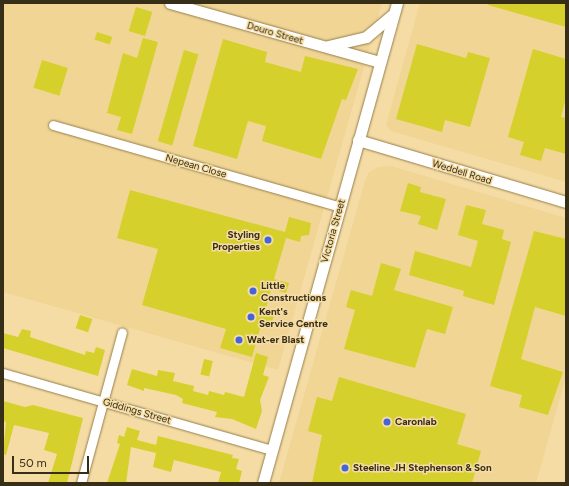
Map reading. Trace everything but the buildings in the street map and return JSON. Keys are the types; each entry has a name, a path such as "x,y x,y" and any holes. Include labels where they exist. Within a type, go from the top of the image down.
{"street":[{"name":"Douro Street","path":"170,3 380,62"},
{"path":"324,46 366,37 396,7"},
{"name":"Victoria Street","path":"263,483 396,7"},
{"name":"Nepean Close","path":"54,125 340,207"},
{"name":"Weddell Road","path":"358,140 566,202"},
{"path":"81,483 122,332"},
{"name":"Giddings Street","path":"3,373 272,450"}],"shaded area":[{"path":"3,3 382,3 278,370 3,292"},
{"path":"420,3 566,3 566,182 391,131 386,125"},
{"path":"391,166 566,218 566,377 536,483 279,483 365,181 369,172 378,167"}],"place":[{"name":"Styling Properties","path":"268,240"},
{"name":"Little Constructions","path":"253,291"},
{"name":"Kent's Service Centre","path":"251,317"},
{"name":"Wat-er Blast","path":"239,340"},
{"name":"Caronlab","path":"387,422"},
{"name":"Steeline JH Stephenson & Son","path":"345,468"}]}
